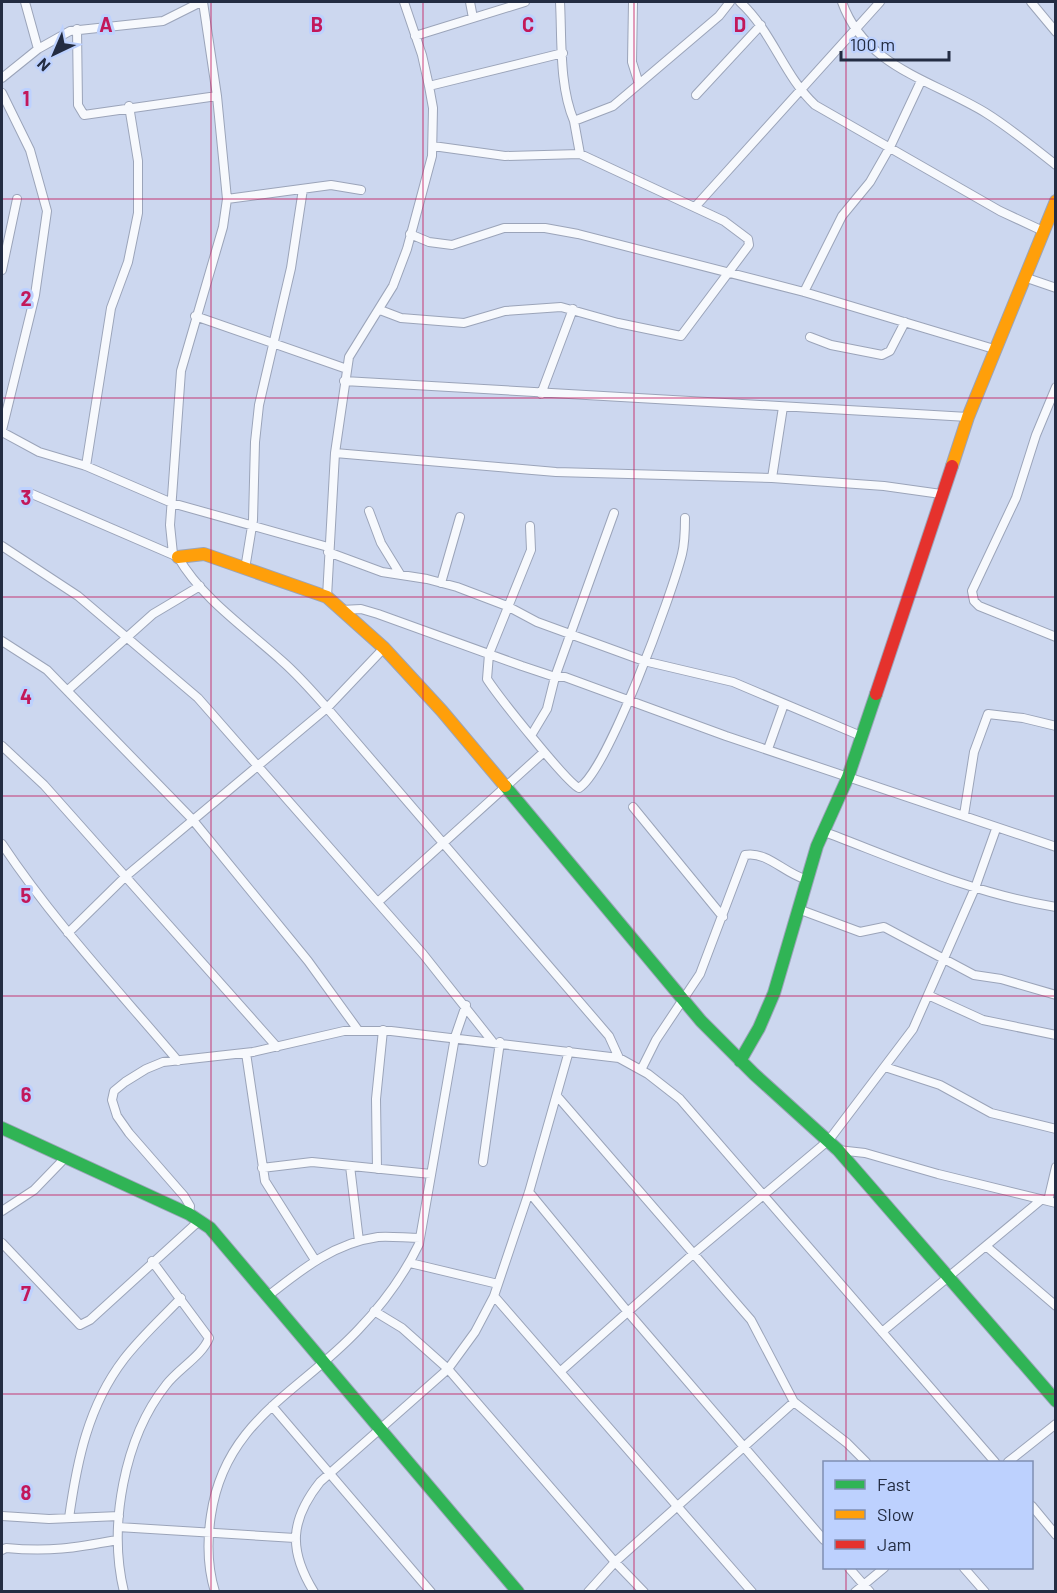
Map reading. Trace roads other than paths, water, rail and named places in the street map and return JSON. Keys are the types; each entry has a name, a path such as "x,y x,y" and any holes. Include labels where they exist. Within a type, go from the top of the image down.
{"street":[{"path":"25,2 38,49"},
{"path":"2,78 38,49 57,37 77,29 163,21 202,2 217,96 227,199 223,227 195,316 177,397 170,525 176,555 200,586 283,661 327,708 442,845 609,1036 619,1058"},
{"path":"327,597 335,453 349,357 380,310 401,265 433,146 433,108 429,86 416,36 404,2"},
{"path":"470,2 473,18"},
{"path":"416,36 512,4 525,2"},
{"path":"560,2 569,106 580,154"},
{"path":"633,2 632,62 639,84"},
{"path":"574,122 613,106 719,16 730,2"},
{"path":"740,2 761,25 809,99 826,112 1000,211 1043,231"},
{"path":"842,2 847,18 884,59 921,81 986,113 1056,165"},
{"path":"695,207 880,2"},
{"path":"1031,2 1056,32"},
{"path":"696,94 761,25"},
{"path":"77,29 76,84 81,112 94,115 109,109 217,96"},
{"path":"429,86 563,53"},
{"path":"804,292 842,216 870,182 890,147 921,81"},
{"path":"2,93 30,150 47,211 35,295 2,431 39,452 86,466 172,503 328,550 369,568 441,583 507,606 537,622 644,661 721,679 861,736"},
{"path":"86,466 111,308 128,262 138,213 138,161 129,106"},
{"path":"380,310 401,318 464,323 505,311 550,307 573,309 618,323 681,336 729,274 749,242 724,221 580,154 505,156 433,146"},
{"path":"227,199 331,185 361,190"},
{"path":"245,569 252,526 257,423 291,268 303,189"},
{"path":"2,270 17,199"},
{"path":"740,1061 771,1001 805,879 822,831 848,777 968,417 1043,231 1052,217 1056,201"},
{"path":"410,234 429,242 452,245 504,228 545,228 625,244 729,274 804,292 994,349"},
{"path":"1024,277 1056,288"},
{"path":"541,394 573,309"},
{"path":"195,316 274,346 347,369"},
{"path":"810,337 831,345 882,355 890,351 905,322"},
{"path":"344,381 541,394 610,394 783,407 968,417"},
{"path":"1055,634 979,606 974,601 972,591 1016,498 1035,435 1056,387"},
{"path":"772,478 783,407"},
{"path":"335,453 556,472 772,478 884,486 941,494"},
{"path":"32,494 176,555 204,554 327,597 384,648 442,711 683,999 740,1061 829,1140 1056,1401"},
{"path":"369,511 381,543 400,574"},
{"path":"532,734 547,708 555,677 614,513"},
{"path":"441,583 460,517"},
{"path":"530,525 531,547 489,654 487,680 572,784 582,787 606,753 644,661 680,561 685,542 685,518"},
{"path":"2,546 78,596 198,698 378,902 496,1042 483,1162"},
{"path":"68,690 165,605 200,586"},
{"path":"341,610 361,609 378,614 555,677 565,676 848,777 964,815 996,829 1056,847"},
{"path":"2,641 47,670 192,819 308,961 358,1030"},
{"path":"68,933 125,877 327,708 384,648"},
{"path":"768,749 784,704"},
{"path":"964,815 974,752 988,714 1023,718 1056,726"},
{"path":"2,746 44,785 277,1047"},
{"path":"378,902 544,752"},
{"path":"633,807 723,916"},
{"path":"561,1371 693,1254 829,1140 912,1029 975,888 996,829"},
{"path":"822,831 975,888 1008,898 1056,907"},
{"path":"2,844 30,886 68,933 178,1061"},
{"path":"641,1070 656,1040 703,968 745,855 766,857 789,873 805,879"},
{"path":"798,909 860,932 884,927 943,961 974,975 1001,979 1056,995"},
{"path":"928,995 983,1020 1056,1035"},
{"path":"215,1592 207,1553 213,1501 229,1457 239,1440 272,1406 357,1331 410,1263 420,1238 455,1037 466,1005"},
{"path":"194,1217 184,1196 117,1116 112,1100 114,1091 146,1069 178,1061 246,1053 326,1034 358,1030 455,1037 619,1058 641,1070 680,1099 994,1461"},
{"path":"377,1168 376,1099 383,1030"},
{"path":"314,1592 297,1561 295,1538 299,1517 306,1502 320,1482 382,1430 448,1369 475,1332 494,1296 529,1191 569,1051"},
{"path":"246,1053 265,1180 315,1260"},
{"path":"885,1067 940,1085 991,1113 1056,1129"},
{"path":"556,1096 757,1328 794,1402 847,1443 865,1461"},
{"path":"2,1128 194,1217 210,1228 518,1592"},
{"path":"838,1150 865,1153 1048,1201"},
{"path":"2,1211 34,1190 65,1158"},
{"path":"262,1168 312,1162 431,1174"},
{"path":"350,1166 359,1241"},
{"path":"882,1332 986,1246 1048,1201 1056,1167"},
{"path":"529,1191 627,1311 823,1538"},
{"path":"2,1243 80,1325 90,1320 194,1217"},
{"path":"268,1296 315,1260 359,1241 380,1237 420,1238"},
{"path":"986,1246 1036,1292 1056,1306"},
{"path":"124,1592 117,1540 128,1464 154,1401 167,1383 209,1338 152,1261"},
{"path":"410,1263 498,1284"},
{"path":"494,1296 752,1592"},
{"path":"69,1518 78,1458 92,1415 124,1359 181,1298"},
{"path":"374,1311 402,1328 448,1369 615,1562 644,1592"},
{"path":"588,1592 615,1562 794,1402"},
{"path":"272,1406 431,1592"},
{"path":"1009,1461 1056,1424"},
{"path":"1033,1507 1056,1535"},
{"path":"2,1516 33,1519 119,1516"},
{"path":"118,1527 295,1538"},
{"path":"2,1550 6,1548 62,1550 117,1540"},
{"path":"850,1569 870,1592"},
{"path":"855,1592 883,1569"},
{"path":"965,1569 985,1592"}]}
